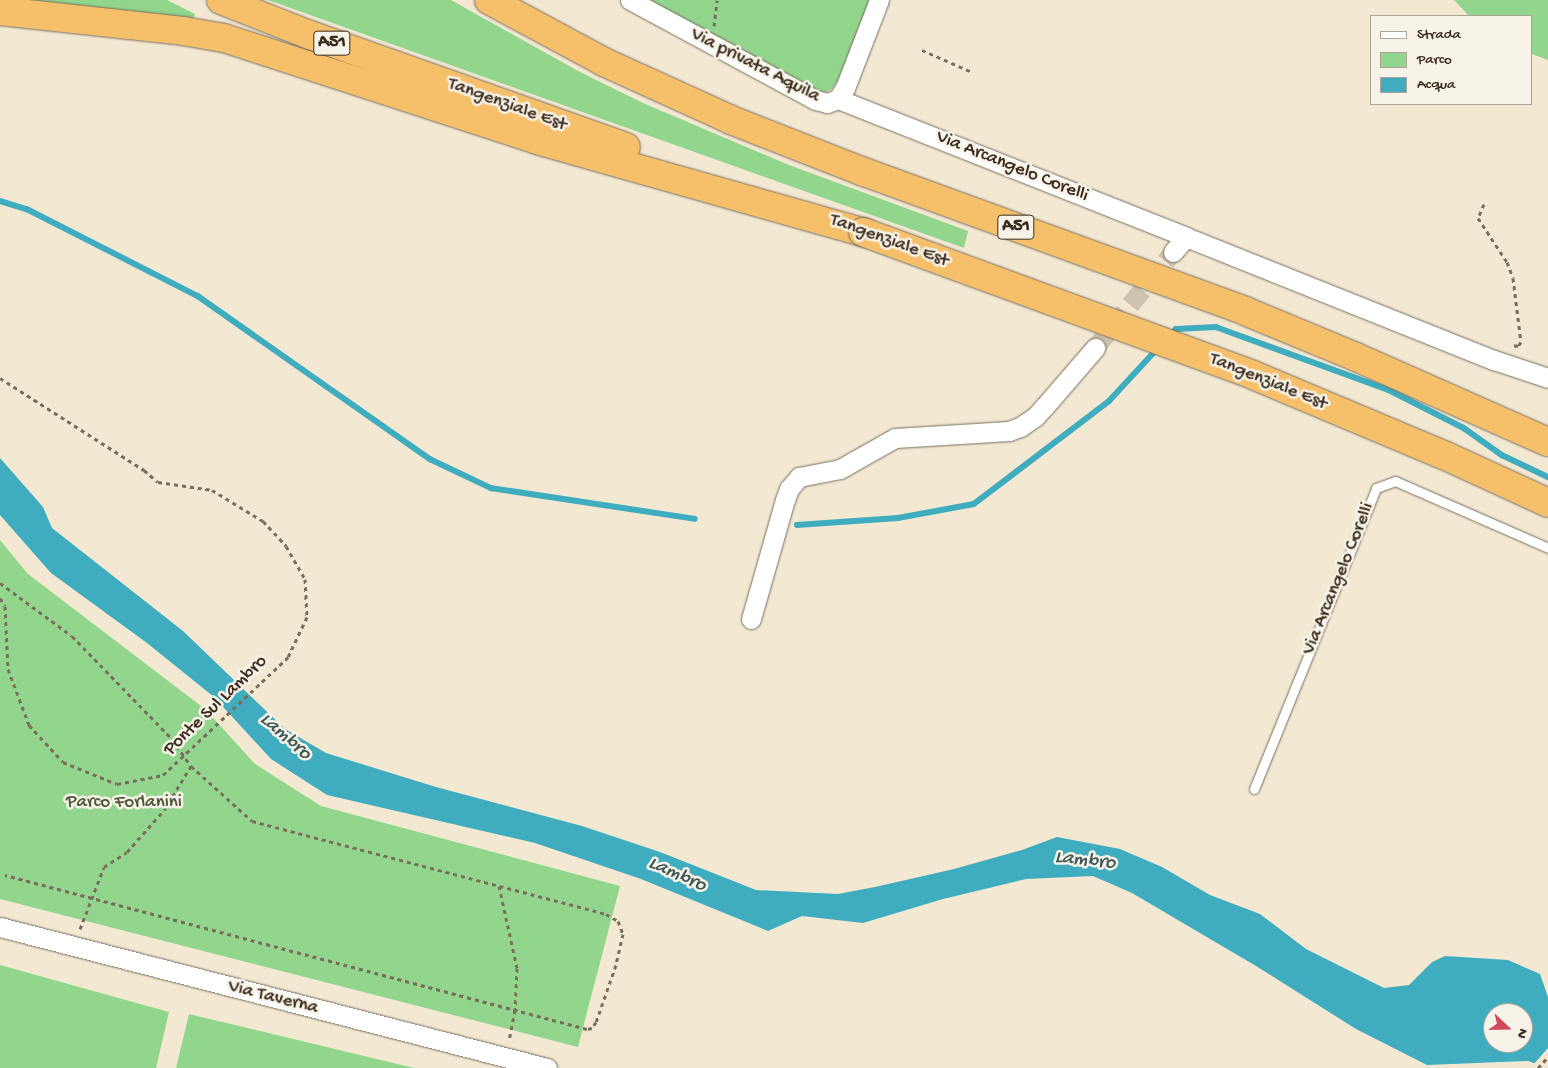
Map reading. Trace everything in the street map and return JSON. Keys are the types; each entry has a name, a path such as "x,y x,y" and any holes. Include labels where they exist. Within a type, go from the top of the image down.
{"highway":[{"name":"Tangenziale Est","path":"221,0 310,35 441,95 863,232 1253,375 1437,452 1548,503"},
{"name":"A51","path":"489,0 604,62 731,120 883,179 1245,311 1356,357 1548,442"},
{"path":"0,11 183,31 224,38 441,95"}],"street":[{"name":"Via privata Aquila","path":"630,0 816,100 826,103 838,99 845,88 879,0"},
{"name":"Via Arcangelo Corelli","path":"838,99 1494,360 1548,378"},
{"path":"1173,252 1186,237"},
{"path":"751,619 785,500 789,489 799,477 840,469 895,438 1009,431 1020,427 1035,417 1095,348"},
{"name":"Via Taverna","path":"0,927 547,1068"}],"lane":[{"name":"Via Arcangelo Corelli","path":"1254,789 1376,488 1395,481 1548,548"}],"path":[{"path":"922,50 972,72"},
{"path":"1484,204 1478,218 1507,262 1513,278 1521,342 1518,346 1504,343"},
{"name":"Ponte Sul Lambro","path":"0,378 144,470 158,482 212,490 238,504 262,521 286,546 305,579 307,617 288,657 163,775 117,784 63,762 29,725 8,669 5,606 0,598"},
{"path":"0,582 72,636 99,661 172,740 191,766 252,821 606,914 618,921 623,934 616,965 596,1022 592,1028 587,1029 5,875"},
{"path":"74,946 104,867 128,852 164,810 191,766"},
{"path":"499,886 517,968 515,1010 505,1057"},
{"path":"1538,1068 1548,1057"}],"green space":[{"path":"0,0 167,0 195,14 193,20"},
{"path":"268,0 451,0 580,72 643,103 789,165 968,231 964,248"},
{"path":"646,0 871,0 842,74 832,89 824,93 817,93"},
{"path":"1454,0 1548,0 1548,60 1533,54 1533,15 1468,15"},
{"name":"Parco Forlanini","path":"0,540 28,574 205,709 255,764 321,806 620,886 578,1047 0,899"},
{"path":"0,965 169,1012 156,1068 0,1068"},
{"path":"189,1014 414,1068 176,1068"}],"water":[{"name":"Lambro","path":"0,458 43,507 52,528 183,631 285,729 326,753 436,787 582,826 660,852 756,890 838,894 954,869 1022,850 1057,837 1120,849 1162,867 1210,895 1260,914 1306,949 1384,988 1409,985 1432,962 1445,956 1508,960 1540,974 1548,997 1548,1068 1528,1061 1427,1065 1356,1029 1256,966 1132,893 1093,876 1026,879 943,899 863,923 802,916 768,931 641,879 535,843 327,795 271,759 214,697 147,643 51,573 0,515"}],"pier":[{"path":"1548,1048 1548,1068 1533,1065"}],"waterway":[{"path":"0,201 27,209 198,296 430,459 491,488 695,519"},
{"path":"1170,336 1176,329 1216,327 1389,390 1464,428 1502,455 1548,477"},
{"path":"797,525 898,518 974,504 1109,401 1158,348"}],"tunnel":[{"path":"1095,348 1173,252"}]}
